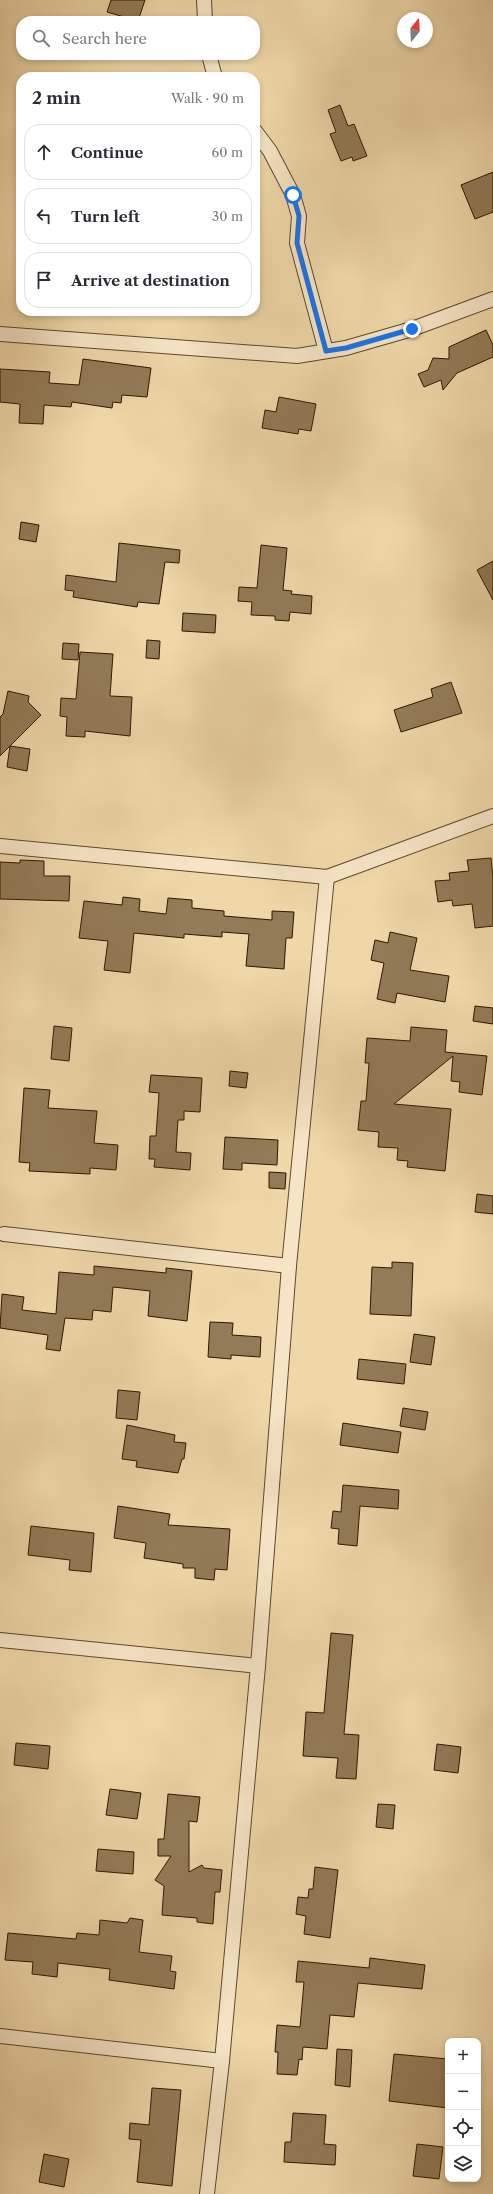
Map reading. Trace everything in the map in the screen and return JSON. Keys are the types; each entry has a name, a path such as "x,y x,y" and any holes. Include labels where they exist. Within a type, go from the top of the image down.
{"street":[{"path":"204,0 205,16"},
{"path":"210,60 214,72"},
{"path":"260,138 270,151 293,195 299,216 297,243 326,351"},
{"path":"0,334 297,356 346,348 412,329 493,299"},
{"path":"0,846 327,877 493,816"},
{"path":"208,2194 222,2060 258,1666 289,1266 327,877"},
{"path":"4,1234 289,1266"},
{"path":"0,1640 258,1666"},
{"path":"0,2036 222,2060"}],"building":[{"path":"111,0 145,0 140,16 121,16 107,12"},
{"path":"340,105 348,126 354,124 367,156 353,161 352,157 341,161 330,134 336,132 328,110"},
{"path":"493,172 493,212 475,219 461,185"},
{"path":"486,330 493,345 493,357 457,373 443,390 441,380 424,387 418,374 428,370 433,358 449,359 449,347"},
{"path":"83,359 151,368 147,397 122,395 121,403 113,402 112,408 72,402 71,407 44,405 43,424 19,423 20,404 0,402 0,369 50,372 49,383 79,385"},
{"path":"279,397 316,404 311,431 299,429 298,434 262,428 265,410 276,412"},
{"path":"21,522 39,525 36,542 19,539"},
{"path":"119,543 180,550 179,563 165,562 159,604 138,602 137,607 73,597 74,591 65,590 66,575 116,582"},
{"path":"261,545 287,548 283,590 292,591 291,594 312,596 311,614 290,612 289,621 275,620 275,616 251,615 252,602 238,601 239,587 257,588"},
{"path":"493,561 493,600 477,570"},
{"path":"183,613 216,615 215,633 182,631"},
{"path":"147,640 160,641 159,659 146,658"},
{"path":"63,643 79,644 78,660 62,659"},
{"path":"80,652 113,654 110,696 132,697 130,736 85,731 85,737 66,736 67,717 60,716 61,698 76,699"},
{"path":"451,682 462,713 401,732 394,710 433,697 431,689"},
{"path":"8,691 29,696 28,702 41,715 0,756 0,717 3,714"},
{"path":"10,746 30,749 27,771 7,767"},
{"path":"491,858 493,878 493,926 475,928 472,904 453,906 452,900 438,902 435,881 450,880 449,873 469,871 467,860"},
{"path":"20,860 44,861 44,876 70,876 69,901 0,899 0,862 20,863"},
{"path":"123,897 140,899 139,911 166,914 168,898 192,900 192,908 224,911 224,916 272,920 272,911 294,912 292,938 286,938 284,969 246,966 249,934 222,932 222,937 184,934 184,938 134,933 130,973 104,970 108,941 79,938 84,901 122,905"},
{"path":"390,932 417,938 410,970 449,976 445,1002 397,993 395,1003 377,999 384,963 371,960 375,940 388,943"},
{"path":"475,1006 493,1008 493,1024 473,1021"},
{"path":"54,1026 72,1028 69,1061 51,1059"},
{"path":"411,1027 447,1030 445,1052 487,1056 482,1095 459,1092 460,1082 451,1081 453,1056 394,1104 451,1109 445,1171 407,1167 408,1161 397,1160 398,1148 378,1147 379,1132 358,1130 361,1101 366,1101 369,1063 365,1063 367,1038 410,1041"},
{"path":"230,1071 248,1073 246,1088 229,1086"},
{"path":"151,1075 202,1078 200,1112 184,1111 184,1120 178,1120 176,1152 191,1153 190,1170 154,1167 155,1159 149,1159 150,1136 156,1136 159,1093 149,1092"},
{"path":"24,1088 50,1090 48,1108 97,1111 94,1143 118,1145 116,1170 90,1168 90,1174 29,1171 30,1163 19,1162"},
{"path":"225,1137 278,1140 277,1165 242,1163 242,1170 223,1169"},
{"path":"269,1172 286,1173 285,1189 269,1188"},
{"path":"477,1194 493,1196 493,1214 475,1212"},
{"path":"392,1262 413,1263 411,1316 370,1314 372,1267 392,1268"},
{"path":"94,1266 166,1273 166,1268 192,1271 187,1321 148,1316 150,1291 113,1287 111,1312 93,1310 92,1320 65,1318 60,1351 46,1349 48,1335 0,1328 2,1294 24,1297 22,1310 56,1314 59,1272 94,1275"},
{"path":"210,1322 233,1323 232,1335 261,1337 260,1357 231,1355 231,1359 208,1357"},
{"path":"414,1334 435,1337 431,1365 410,1362"},
{"path":"359,1359 406,1364 404,1384 357,1379"},
{"path":"118,1390 140,1392 137,1420 116,1418"},
{"path":"403,1408 428,1412 425,1430 400,1426"},
{"path":"343,1423 401,1432 398,1453 340,1445"},
{"path":"127,1425 175,1435 174,1442 186,1443 184,1459 182,1459 178,1473 136,1467 137,1461 122,1459"},
{"path":"343,1485 399,1490 398,1509 360,1506 357,1546 338,1544 339,1529 331,1528 333,1511 341,1512"},
{"path":"118,1506 170,1514 168,1525 230,1529 227,1570 215,1569 214,1580 195,1578 195,1568 183,1568 183,1564 144,1558 146,1543 114,1538"},
{"path":"31,1526 94,1533 91,1572 69,1570 70,1560 28,1555"},
{"path":"331,1633 353,1635 344,1734 359,1735 356,1779 336,1778 338,1758 303,1756 306,1712 324,1713"},
{"path":"16,1743 50,1746 48,1769 14,1765"},
{"path":"437,1744 461,1747 458,1773 434,1770"},
{"path":"110,1789 141,1793 137,1819 106,1815"},
{"path":"168,1794 200,1797 197,1822 189,1821 189,1872 202,1865 204,1868 222,1870 220,1892 215,1892 213,1924 197,1922 197,1918 162,1915 164,1886 155,1880 171,1856 158,1856 158,1839 164,1839"},
{"path":"378,1804 395,1805 393,1829 376,1827"},
{"path":"98,1849 134,1852 133,1874 96,1871"},
{"path":"315,1867 338,1870 330,1938 304,1934 306,1916 296,1914 298,1897 308,1898 309,1889 313,1889"},
{"path":"130,1918 143,1920 139,1952 172,1956 170,1971 176,1972 174,1989 109,1980 110,1969 58,1963 57,1977 32,1974 33,1962 5,1960 8,1933 76,1939 77,1933 99,1935 100,1920 127,1923"},
{"path":"370,1958 425,1965 422,1989 358,1983 354,2017 330,2015 327,2049 303,2047 302,2060 299,2059 297,2075 277,2074 278,2052 275,2052 277,2025 300,2027 304,1982 296,1982 298,1961 369,1968"},
{"path":"337,2049 352,2050 350,2087 335,2085"},
{"path":"394,2054 445,2059 445,2108 389,2101"},
{"path":"152,2088 181,2090 172,2186 137,2182 141,2140 129,2139 130,2123 149,2125"},
{"path":"293,2113 326,2115 324,2144 336,2145 335,2165 284,2162 285,2142 291,2142"},
{"path":"417,2144 443,2147 439,2179 413,2176"},
{"path":"44,2154 69,2159 64,2187 39,2182"}],"route":[{"path":"293,195 299,216 297,243 326,351 346,348 412,329"}]}
